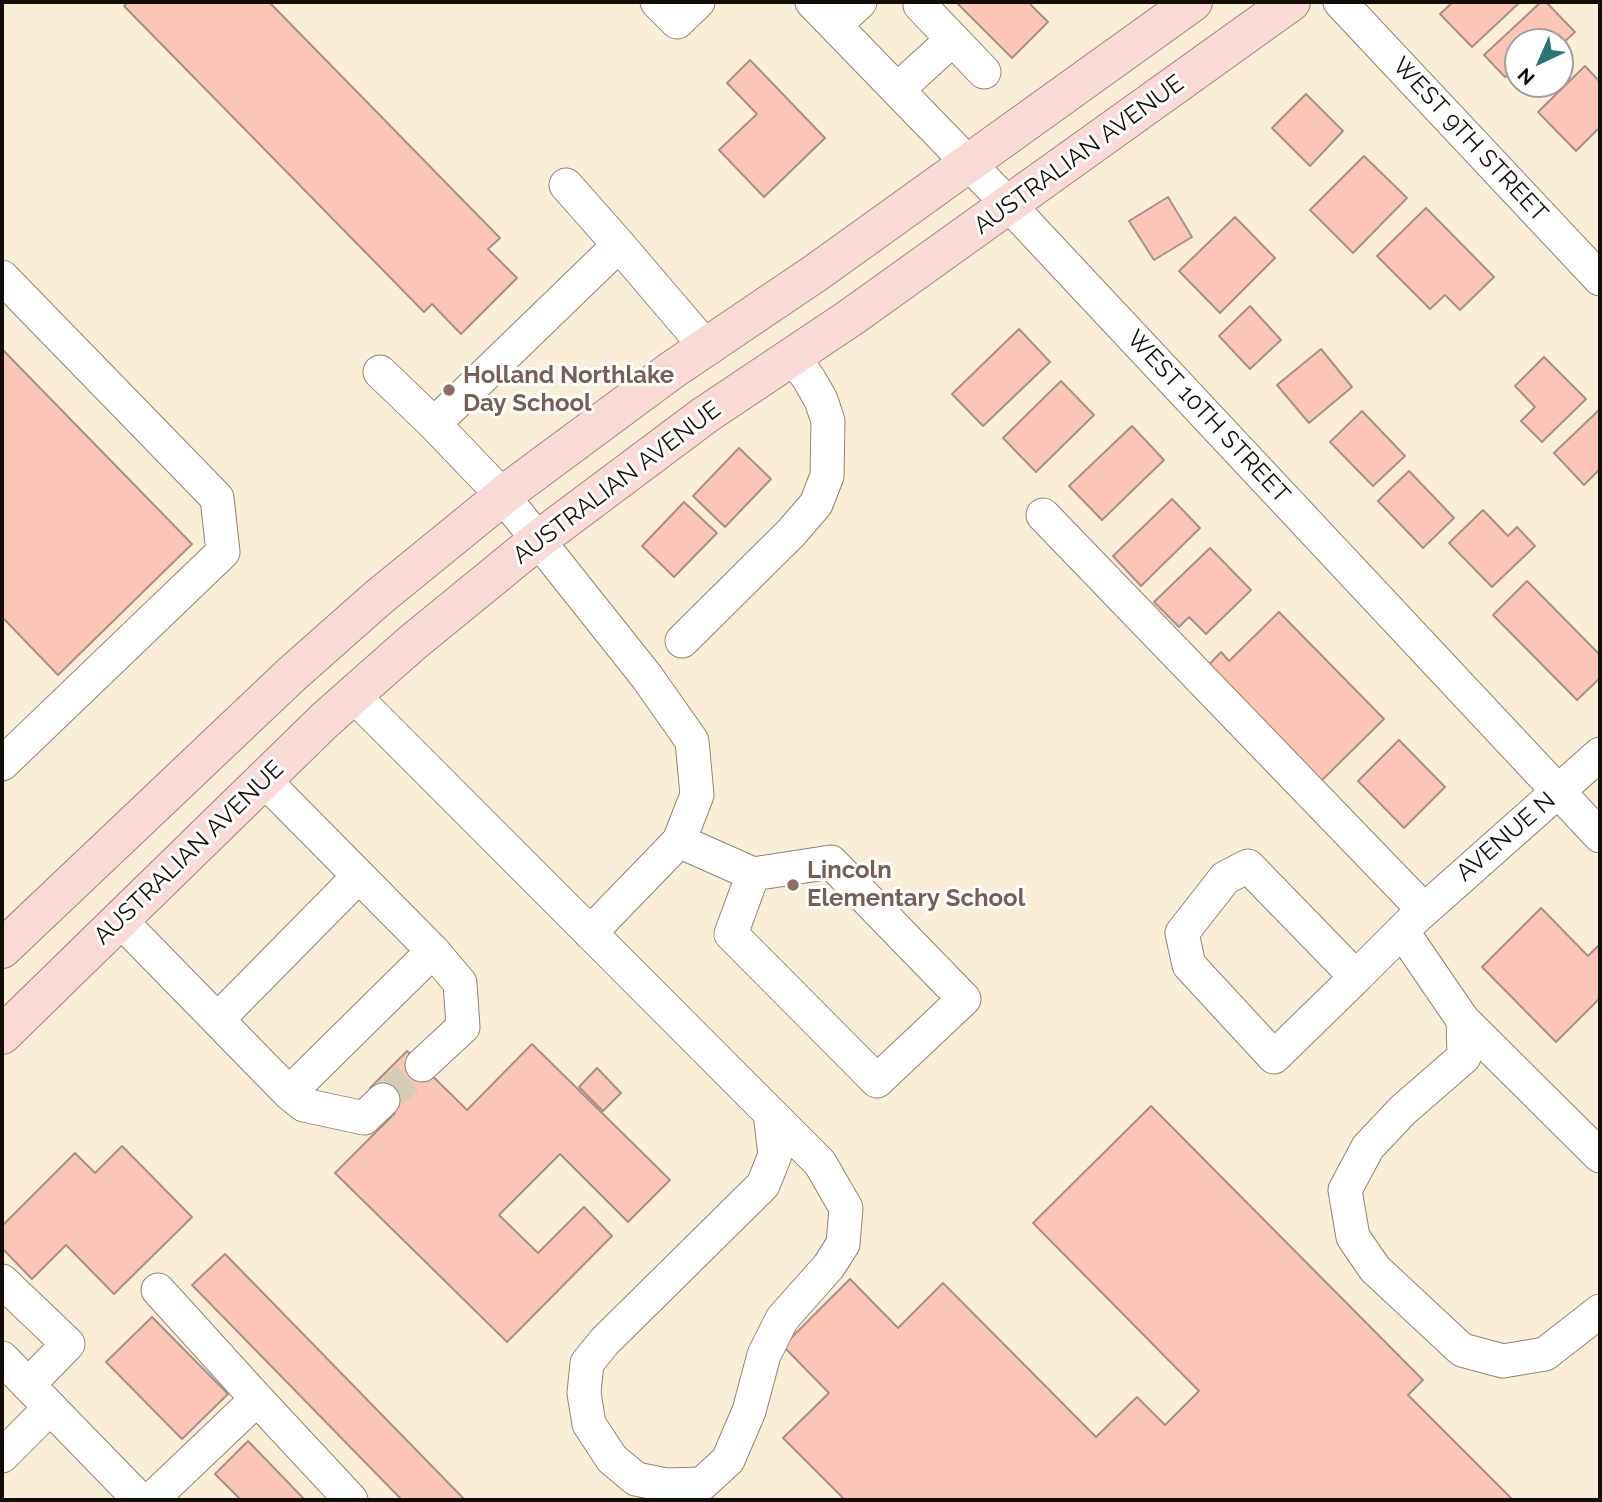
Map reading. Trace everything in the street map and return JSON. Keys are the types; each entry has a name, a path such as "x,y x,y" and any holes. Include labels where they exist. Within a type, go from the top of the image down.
{"main road":[{"path":"2,949 292,674 379,597 503,496 706,347 970,164 1194,2"},
{"name":"AUSTRALIAN AVENUE","path":"2,1035 353,695 538,540 705,415 793,357 1009,205 1291,2"}],"street":[{"path":"657,2 677,22 698,2"},
{"path":"823,13 860,2"},
{"name":"WEST 9TH STREET","path":"1340,2 1600,279"},
{"path":"920,5 984,72"},
{"name":"WEST 10TH STREET","path":"823,13 1009,205 1600,836"},
{"path":"897,90 953,39"},
{"path":"566,185 706,347"},
{"path":"434,424 619,245"},
{"path":"2,277 217,498 223,552 2,764"},
{"path":"682,641 816,505 827,476 828,421 821,400 793,357"},
{"path":"380,372 503,496 647,677 692,741 697,795 679,841 590,933"},
{"path":"1043,515 1413,920 1463,1020 1600,1156"},
{"path":"353,695 820,1163 846,1208 843,1244 829,1266 782,1319 764,1355 749,1411 728,1460 702,1484 666,1485 636,1479 612,1459 589,1424 584,1393 587,1363 605,1340 763,1185 775,1154 770,1114"},
{"name":"AVENUE N","path":"1356,977 1248,866 1224,878 1182,933 1189,965 1274,1057 1356,977 1413,920 1600,754"},
{"path":"264,780 433,951 460,983 463,1027 422,1065"},
{"path":"679,841 753,874 831,862 964,999 877,1081 731,934 753,874"},
{"path":"218,1019 359,876"},
{"path":"120,920 289,1093 304,1105 364,1118 383,1100"},
{"path":"289,1093 433,951"},
{"path":"1463,1020 1464,1057 1403,1110 1368,1147 1345,1189 1353,1237 1375,1269 1462,1350 1503,1361 1545,1354 1600,1311"},
{"path":"2,1281 68,1344 2,1456"},
{"path":"158,1290 351,1500"},
{"path":"2,1359 140,1500"},
{"path":"151,1500 257,1399"}],"building":[{"path":"128,2 269,2 500,238 488,249 517,278 461,334 432,304 424,312 124,6"},
{"path":"956,2 1028,2 1048,22 1012,58"},
{"path":"1453,2 1520,2 1472,47 1440,14"},
{"path":"1541,2 1546,2 1571,28 1513,28"},
{"path":"1504,36 1504,76 1484,55"},
{"path":"750,60 825,138 764,197 719,150 757,114 727,83"},
{"path":"1585,66 1600,82 1600,127 1576,151 1538,112 1552,98 1574,98 1574,77"},
{"path":"1306,94 1343,131 1310,166 1272,128"},
{"path":"1364,156 1407,198 1353,253 1310,210"},
{"path":"1168,197 1192,237 1154,260 1129,221"},
{"path":"1426,208 1494,277 1460,310 1445,295 1430,309 1377,256"},
{"path":"1235,217 1275,258 1220,313 1179,271"},
{"path":"1250,306 1281,340 1250,369 1219,336"},
{"path":"1019,329 1050,362 983,426 952,394"},
{"path":"2,349 192,544 58,675 2,617"},
{"path":"1321,349 1352,387 1309,423 1277,385"},
{"path":"1544,357 1586,399 1542,442 1521,421 1535,407 1515,386"},
{"path":"1061,381 1094,415 1036,472 1003,438"},
{"path":"1600,409 1600,469 1584,485 1554,453"},
{"path":"1362,411 1405,456 1373,486 1330,442"},
{"path":"1132,426 1164,460 1102,520 1069,486"},
{"path":"739,448 771,479 725,527 693,496"},
{"path":"1409,471 1454,518 1423,548 1378,501"},
{"path":"1172,499 1200,528 1141,586 1113,556"},
{"path":"684,502 717,533 674,577 642,546"},
{"path":"1483,510 1508,536 1517,527 1535,546 1492,587 1449,543"},
{"path":"1210,548 1251,590 1206,634 1189,617 1179,627 1154,602"},
{"path":"1527,581 1600,655 1600,678 1577,700 1493,615"},
{"path":"1279,612 1384,719 1317,785 1204,670 1221,652 1229,661"},
{"path":"1399,740 1445,787 1404,828 1358,781"},
{"path":"1541,908 1588,956 1600,944 1600,998 1556,1042 1482,967"},
{"path":"532,1044 670,1180 628,1222 560,1154 499,1215 538,1253 584,1207 612,1236 507,1342 335,1173 395,1113 370,1088 407,1051 467,1110"},
{"path":"597,1068 621,1093 603,1111 579,1087"},
{"path":"1151,1106 1423,1380 1408,1395 1513,1500 845,1500 783,1438 829,1393 783,1346 850,1279 898,1328 943,1283 1096,1437 1137,1397 1165,1425 1199,1391 1033,1223"},
{"path":"122,1146 192,1217 114,1294 66,1245 32,1279 2,1248 2,1226 75,1153 95,1173"},
{"path":"225,1254 465,1500 402,1500 192,1285"},
{"path":"152,1317 228,1394 182,1439 106,1362"},
{"path":"248,1441 305,1500 241,1500 215,1474"}],"tunnel":[{"path":"383,1100 422,1065"}],"place":[{"name":"Holland Northlake Day School","path":"449,390"},
{"name":"Lincoln Elementary School","path":"793,885"}]}
